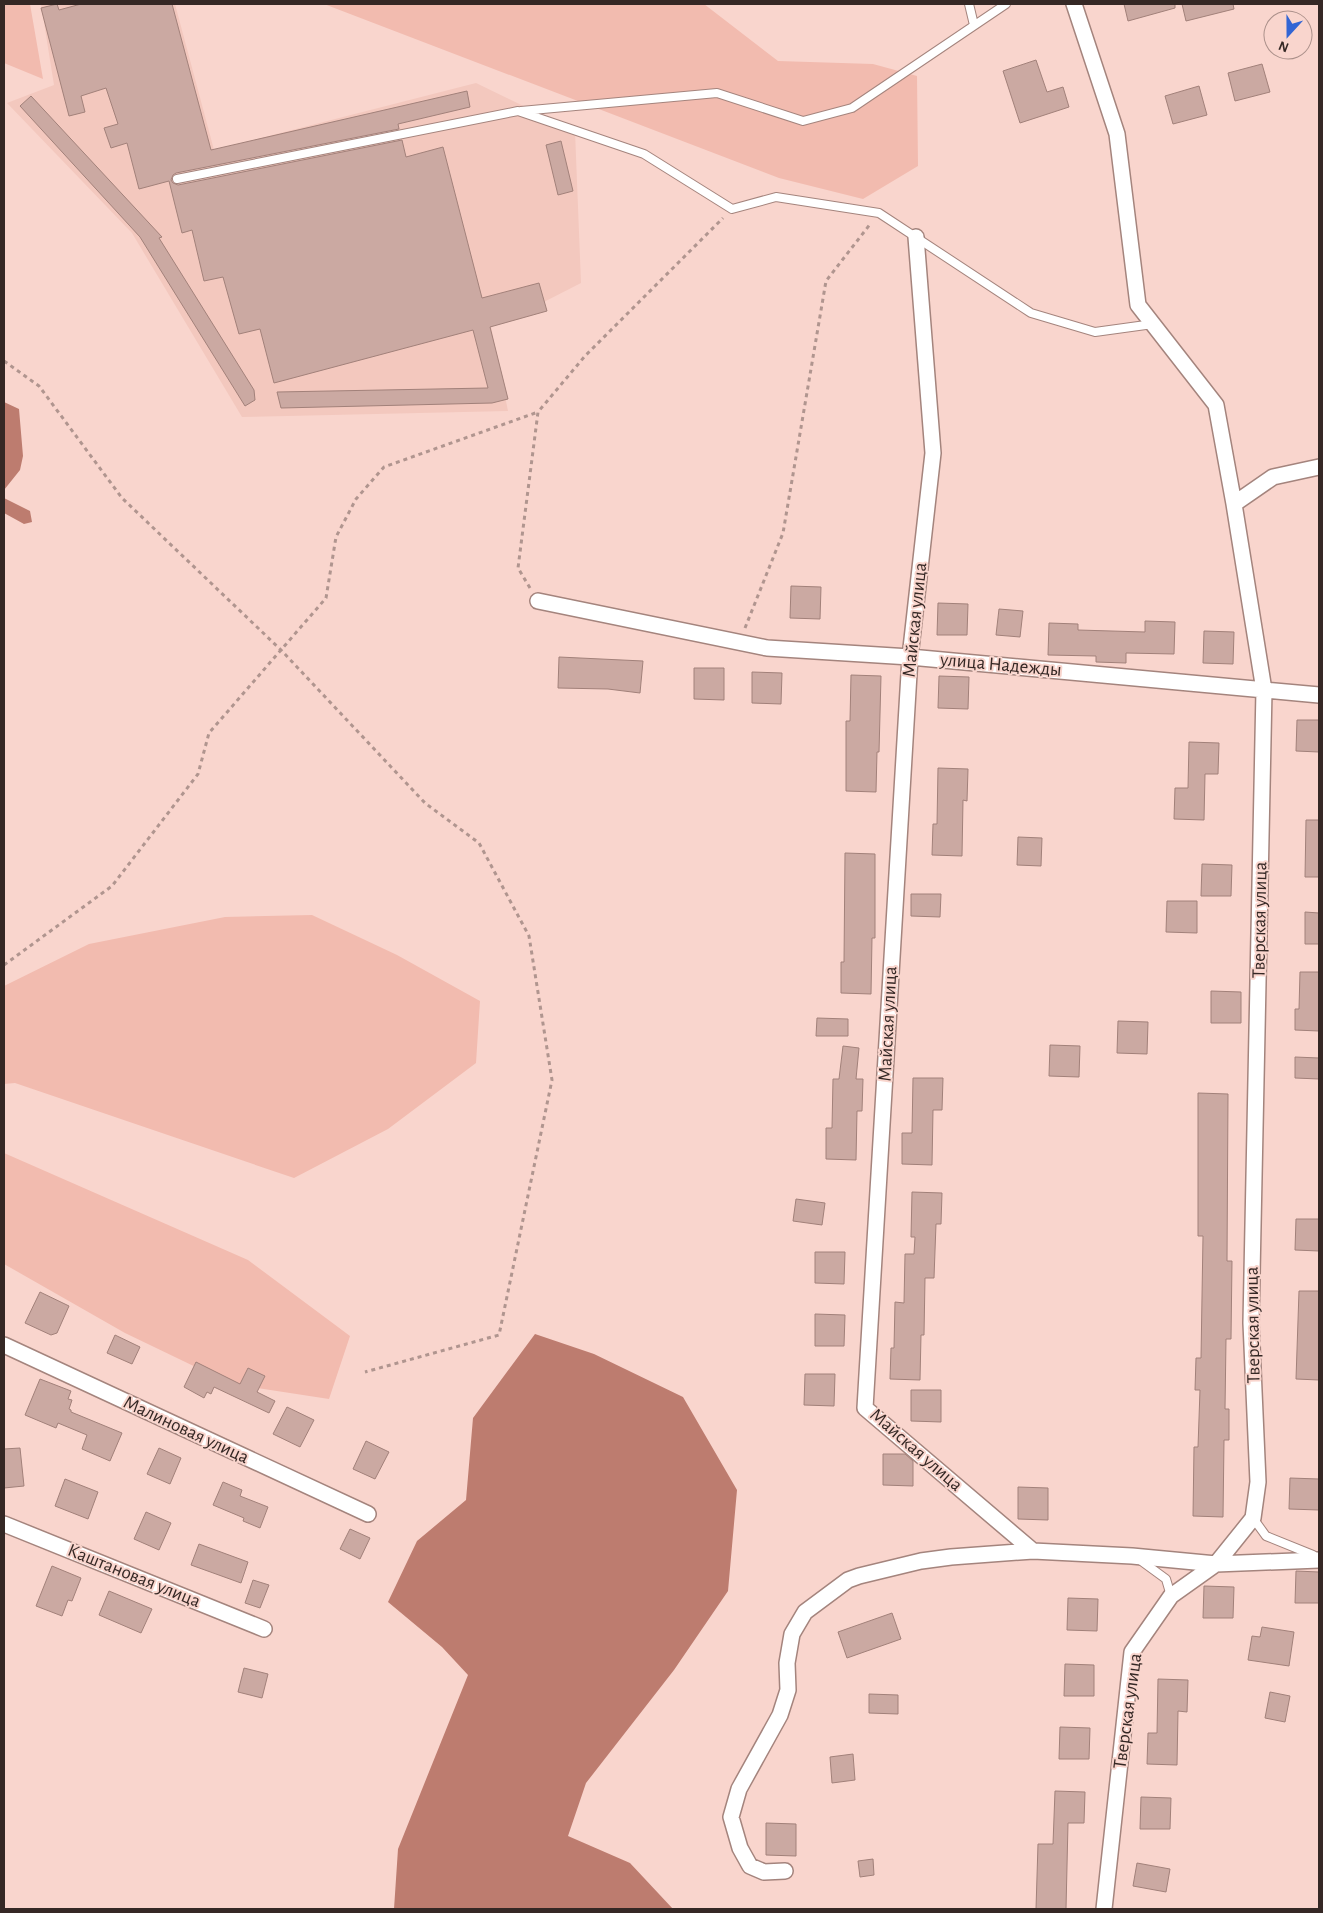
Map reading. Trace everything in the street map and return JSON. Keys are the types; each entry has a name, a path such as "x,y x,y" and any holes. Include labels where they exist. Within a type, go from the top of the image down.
{"street":[{"name":"Тверская улица","path":"1074,4 1116,134 1138,305 1216,405 1264,690 1251,1323 1258,1482 1253,1518 1216,1564 1171,1596 1132,1652 1104,1909"},
{"name":"Майская улица","path":"916,237 933,453 910,657 865,1408 1033,1552"},
{"path":"1234,504 1273,477 1319,467"},
{"name":"улица Надежды","path":"538,601 768,648 910,657 1319,694"},
{"name":"Малиновая улица","path":"4,1345 368,1514"},
{"name":"Каштановая улица","path":"4,1524 264,1629"},
{"path":"785,1871 764,1872 750,1866 740,1848 731,1817 739,1789 780,1715 788,1690 787,1663 792,1634 805,1612 848,1580 920,1561 951,1557 1033,1552 1132,1556 1216,1564 1319,1559"}],"lane":[{"path":"969,4 974,25"},
{"path":"177,178 518,111 717,93 803,120 852,108 1006,4"},
{"path":"518,111 644,154 732,209 776,197 879,213 1031,313 1095,332 1153,324"},
{"path":"1253,1518 1266,1536 1319,1559"},
{"path":"1132,1556 1166,1579 1171,1596"}],"path":[{"path":"4,965 112,886 198,774 209,733 326,598 336,537 356,499 384,467 538,412 585,356 732,209"},
{"path":"739,642 783,533 826,281 879,213"},
{"path":"4,361 39,386 122,498 281,650 425,803 479,843 529,936 552,1080 499,1335 365,1372"},
{"path":"538,412 518,568 538,601"}],"shaded area":[{"path":"4,4 30,4 43,79 4,63"},
{"path":"41,4 175,4 214,150 476,83 575,131 581,283 536,306 489,316 508,411 242,417 132,233 7,103 54,85"},
{"path":"324,4 704,4 778,61 873,64 917,76 918,166 863,199 779,178"},
{"path":"4,402 19,409 23,456 20,470 4,490"},
{"path":"4,498 30,511 32,522 24,524 4,513"},
{"path":"312,915 397,955 480,1001 476,1063 388,1129 294,1178 15,1083 4,1084 4,986 89,944 225,917"},
{"path":"4,1153 248,1260 350,1336 329,1399 231,1384 125,1333 4,1264"},
{"path":"535,1334 594,1354 683,1397 737,1490 728,1591 674,1670 586,1783 568,1836 630,1863 673,1909 394,1909 398,1849 468,1675 442,1647 388,1602 417,1541 466,1500 473,1418"}],"building":[{"path":"57,4 59,10 81,4 172,4 211,150 467,91 470,107 398,124 399,129 176,173 171,180 178,185 402,140 406,157 443,147 482,298 539,283 547,311 490,327 508,399 492,403 281,408 277,392 488,388 473,330 274,383 260,329 239,334 223,277 204,281 192,230 182,233 169,181 139,189 127,143 111,148 104,128 118,124 106,88 81,96 85,112 69,116 41,8"},
{"path":"1124,4 1175,4 1175,8 1128,21"},
{"path":"1182,4 1233,4 1234,9 1186,21"},
{"path":"1036,60 1047,92 1063,87 1069,107 1020,123 1003,71"},
{"path":"1262,64 1270,92 1235,101 1228,73"},
{"path":"1199,86 1207,115 1173,124 1165,96"},
{"path":"31,96 162,237 159,238 254,390 255,400 245,406 140,237 20,106"},
{"path":"561,141 573,191 558,195 546,145"},
{"path":"791,586 821,587 820,619 790,618"},
{"path":"938,603 968,604 967,635 937,635"},
{"path":"999,609 1023,611 1020,637 996,635"},
{"path":"1145,621 1175,622 1174,654 1126,653 1126,663 1096,662 1096,656 1048,655 1049,623 1078,624 1078,630 1145,632"},
{"path":"1204,631 1234,632 1233,664 1203,663"},
{"path":"559,657 643,661 640,693 608,689 558,688"},
{"path":"694,668 724,668 724,700 694,699"},
{"path":"752,672 782,673 781,704 752,703"},
{"path":"851,675 881,676 876,792 846,791 846,721 850,721"},
{"path":"939,676 969,677 968,709 938,708"},
{"path":"1297,720 1319,720 1319,752 1296,751"},
{"path":"1189,742 1219,743 1218,774 1205,774 1204,820 1174,819 1175,788 1188,788"},
{"path":"938,768 968,769 967,801 963,800 962,856 932,855 933,824 937,824"},
{"path":"1306,820 1319,820 1319,877 1305,877"},
{"path":"1018,837 1042,838 1041,866 1017,865"},
{"path":"845,853 875,854 875,938 872,938 871,994 841,993 841,962 844,962"},
{"path":"1202,864 1232,865 1231,896 1201,896"},
{"path":"911,894 941,894 940,917 911,916"},
{"path":"1167,901 1197,901 1197,933 1166,932"},
{"path":"1305,912 1319,913 1319,944 1305,944"},
{"path":"1300,972 1319,972 1319,1031 1295,1030 1295,1009 1299,1009"},
{"path":"1211,991 1241,992 1241,1023 1211,1023"},
{"path":"817,1018 848,1019 848,1036 816,1036"},
{"path":"1118,1021 1148,1022 1147,1054 1117,1053"},
{"path":"1050,1045 1080,1046 1079,1077 1049,1076"},
{"path":"843,1046 859,1048 856,1079 863,1079 862,1111 857,1111 856,1160 826,1159 826,1128 832,1128 833,1079 839,1079"},
{"path":"1295,1057 1319,1058 1319,1079 1295,1078"},
{"path":"913,1078 943,1078 942,1110 933,1110 932,1165 902,1164 902,1133 912,1133"},
{"path":"1198,1093 1228,1094 1227,1261 1232,1261 1231,1339 1226,1339 1225,1409 1229,1409 1229,1440 1224,1440 1223,1517 1193,1516 1194,1447 1198,1447 1200,1390 1195,1390 1196,1358 1201,1358 1203,1236 1198,1236"},
{"path":"912,1192 942,1193 941,1224 936,1224 934,1278 925,1278 924,1335 921,1335 920,1380 890,1379 891,1348 894,1348 895,1302 904,1303 905,1254 914,1254 915,1237 911,1237"},
{"path":"796,1199 825,1203 822,1225 793,1221"},
{"path":"1296,1219 1319,1219 1319,1251 1295,1250"},
{"path":"815,1252 845,1252 844,1284 815,1283"},
{"path":"1299,1291 1319,1291 1319,1380 1296,1379"},
{"path":"40,1292 69,1306 57,1333 51,1335 25,1323"},
{"path":"815,1314 845,1315 844,1346 815,1346"},
{"path":"115,1335 140,1347 132,1364 107,1353"},
{"path":"196,1362 240,1384 248,1368 265,1376 257,1392 275,1401 269,1413 214,1387 211,1394 207,1392 204,1398 184,1387"},
{"path":"805,1374 835,1374 834,1406 804,1405"},
{"path":"40,1379 71,1391 68,1399 72,1400 69,1409 71,1412 122,1433 110,1461 82,1449 87,1435 58,1423 56,1428 25,1415"},
{"path":"911,1390 941,1390 941,1422 911,1421"},
{"path":"287,1407 314,1420 300,1447 273,1434"},
{"path":"366,1441 389,1452 375,1479 353,1469"},
{"path":"20,1448 24,1486 4,1488 4,1449"},
{"path":"159,1448 181,1458 170,1484 147,1474"},
{"path":"883,1454 905,1454 913,1461 913,1486 883,1485"},
{"path":"1290,1478 1319,1479 1319,1510 1289,1509"},
{"path":"65,1479 98,1492 88,1519 55,1506"},
{"path":"223,1482 242,1490 240,1496 268,1507 260,1528 243,1521 244,1518 213,1505"},
{"path":"1018,1487 1048,1488 1048,1520 1018,1519"},
{"path":"146,1512 171,1523 159,1550 134,1539"},
{"path":"350,1529 370,1538 360,1559 340,1549"},
{"path":"199,1544 248,1562 241,1583 191,1565"},
{"path":"52,1566 81,1578 72,1601 68,1600 62,1616 36,1606"},
{"path":"1296,1571 1319,1572 1319,1603 1295,1603"},
{"path":"253,1580 269,1585 260,1608 245,1603"},
{"path":"1204,1586 1234,1587 1233,1618 1203,1618"},
{"path":"109,1591 152,1609 141,1633 99,1615"},
{"path":"1068,1598 1098,1599 1097,1631 1067,1630"},
{"path":"892,1613 901,1639 847,1658 838,1632"},
{"path":"1262,1627 1294,1632 1289,1666 1248,1660 1252,1636 1260,1637"},
{"path":"1065,1664 1094,1665 1094,1696 1064,1696"},
{"path":"244,1668 268,1674 262,1698 238,1692"},
{"path":"1158,1679 1188,1680 1187,1712 1178,1711 1177,1765 1147,1764 1148,1733 1157,1733"},
{"path":"1270,1692 1290,1696 1285,1722 1265,1718"},
{"path":"869,1694 898,1695 898,1714 869,1713"},
{"path":"1060,1727 1090,1728 1089,1759 1059,1759"},
{"path":"853,1754 855,1780 832,1783 830,1757"},
{"path":"1055,1791 1085,1792 1084,1823 1068,1823 1066,1909 1036,1909 1038,1844 1053,1844"},
{"path":"1141,1797 1171,1798 1170,1829 1140,1829"},
{"path":"766,1823 796,1824 796,1856 766,1855"},
{"path":"873,1859 874,1875 860,1877 858,1861"},
{"path":"1137,1863 1170,1869 1166,1892 1133,1886"}]}
